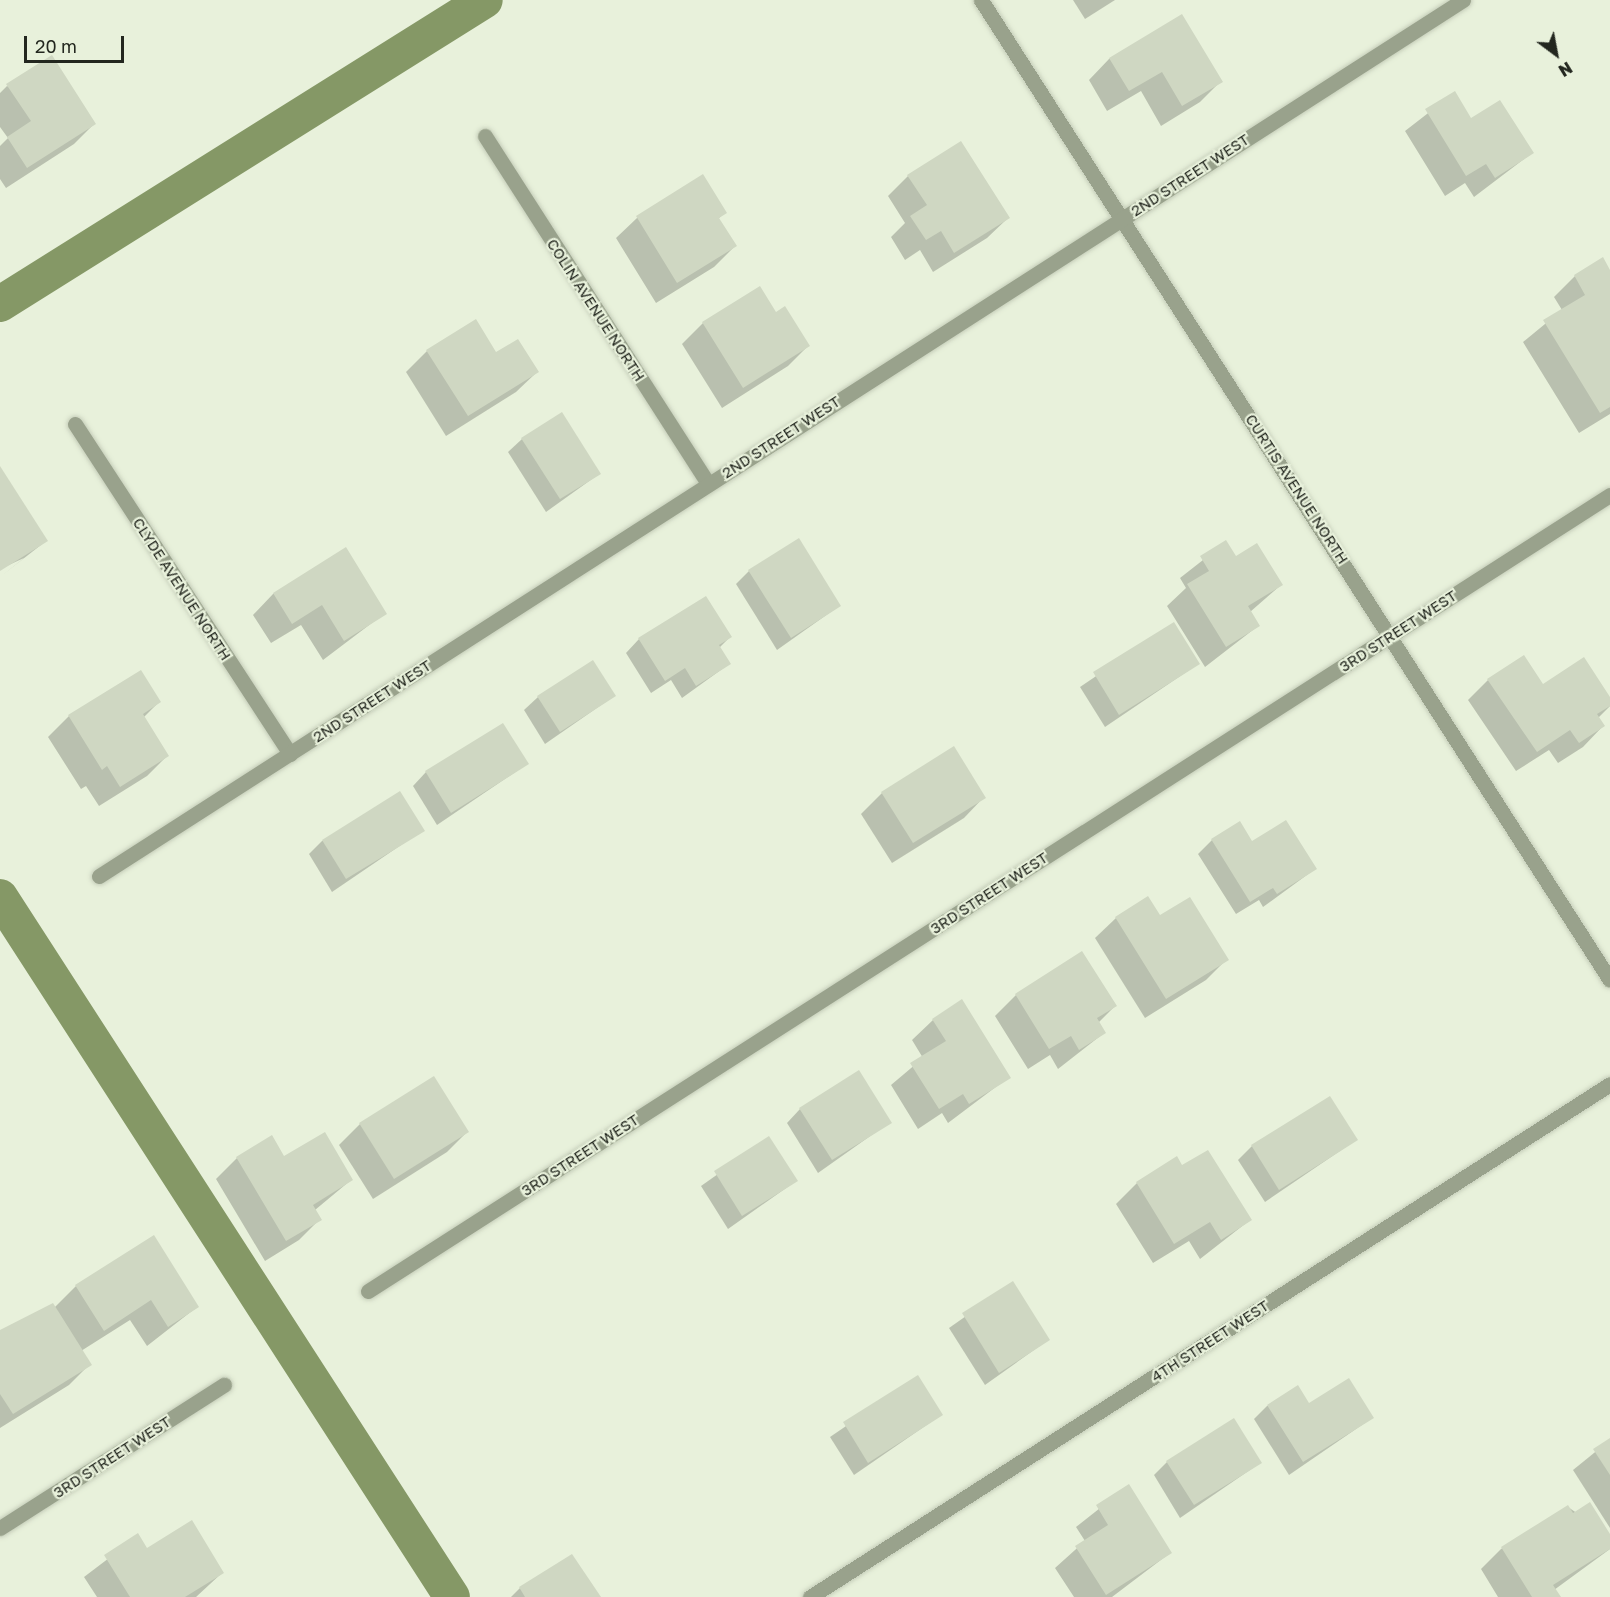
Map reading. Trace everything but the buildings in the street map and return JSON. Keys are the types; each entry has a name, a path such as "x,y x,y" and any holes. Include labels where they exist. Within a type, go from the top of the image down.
{"street":[{"name":"CURTIS AVENUE NORTH","path":"981,0 1124,217 1610,980"},
{"name":"2ND STREET WEST","path":"99,876 1463,0"},
{"name":"COLIN AVENUE NORTH","path":"484,136 708,484"},
{"name":"CLYDE AVENUE NORTH","path":"75,424 290,754"},
{"name":"3RD STREET WEST","path":"368,1291 1610,495"},
{"name":"4TH STREET WEST","path":"810,1597 1610,1084"},
{"name":"3RD STREET WEST","path":"0,1528 224,1385"}],"waterway":[{"path":"0,304 485,0"},
{"path":"0,897 452,1597"}]}
